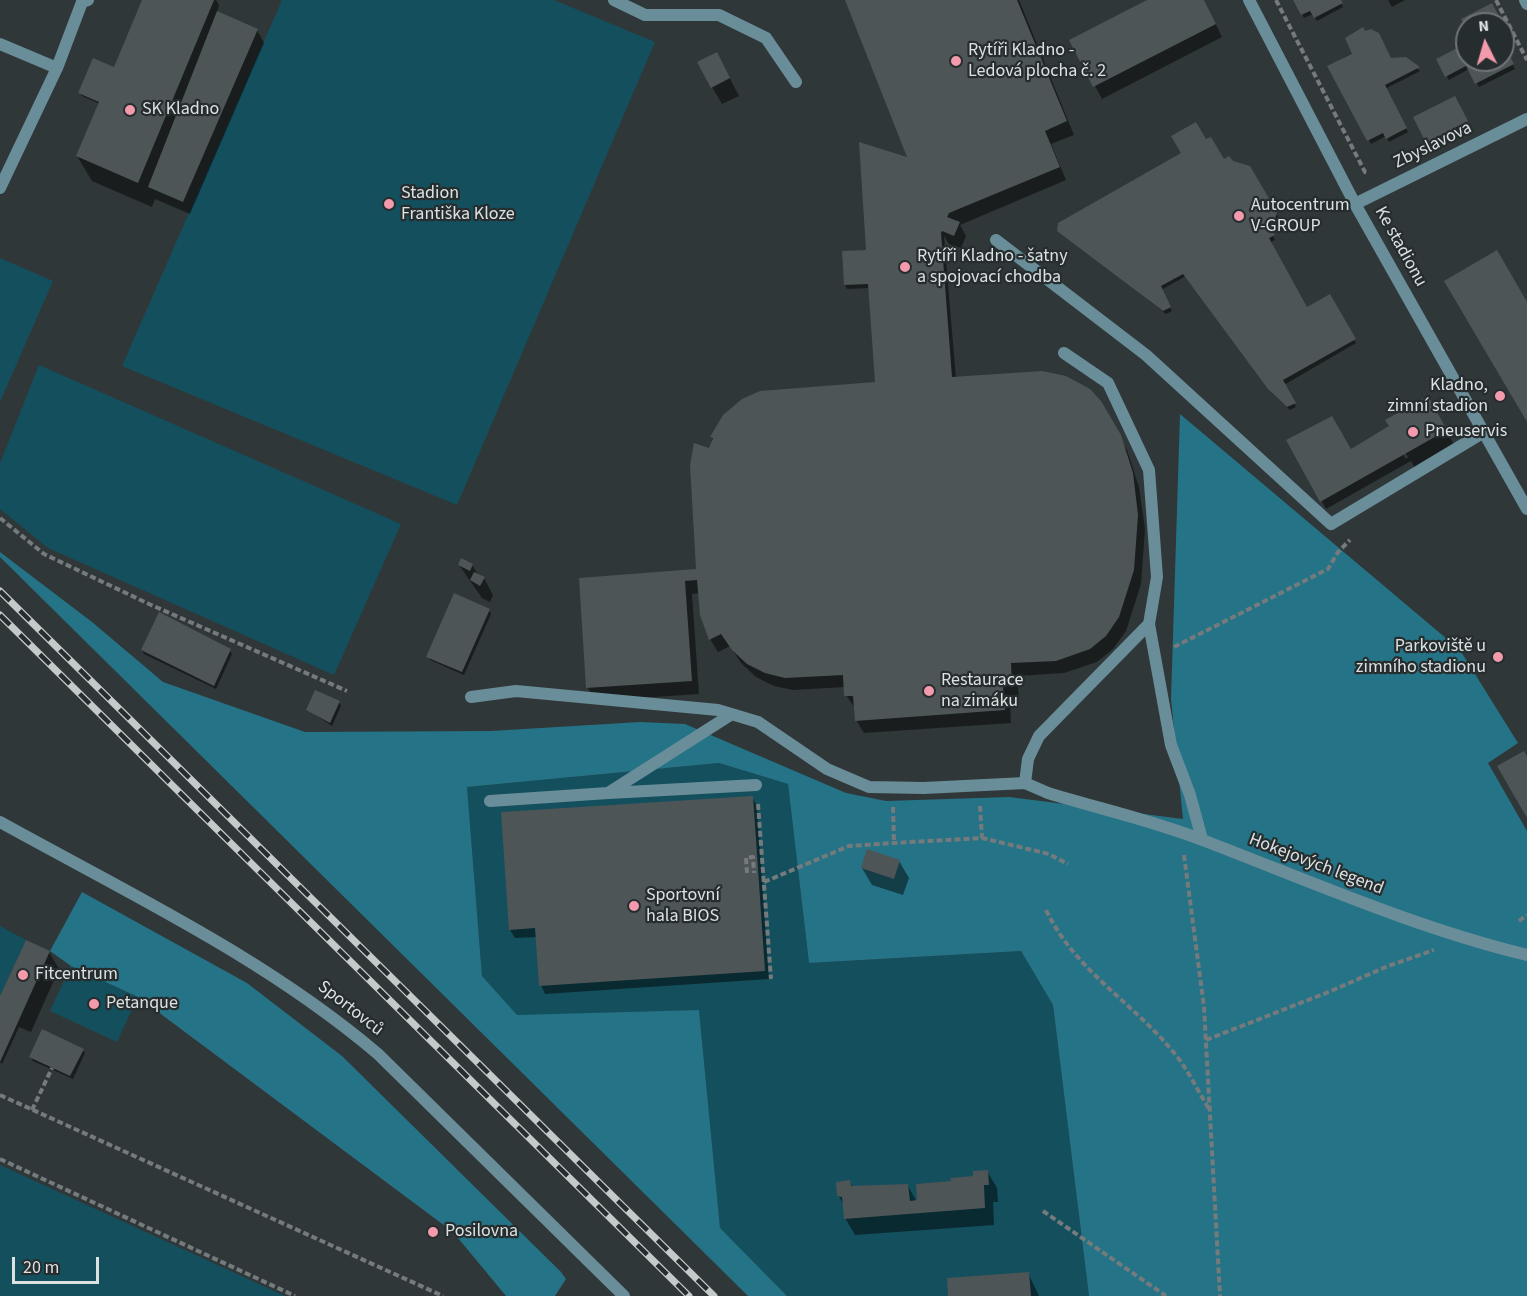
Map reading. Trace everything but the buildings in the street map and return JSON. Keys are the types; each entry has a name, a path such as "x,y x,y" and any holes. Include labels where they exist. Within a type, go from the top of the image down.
{"street":[{"path":"0,188 57,68 82,2 88,0"},
{"path":"614,0 645,15 719,15 766,38 796,82"},
{"name":"Ke stadionu","path":"1249,0 1355,204 1527,508"},
{"path":"1525,0 1527,4"},
{"path":"0,44 57,68"},
{"name":"Zbyslavova","path":"1355,204 1527,119"},
{"path":"996,240 1146,355 1331,524 1484,432"},
{"path":"1064,353 1108,383 1149,470 1157,577 1149,624 1171,745 1190,795 1202,840"},
{"path":"471,698 516,691 718,710 758,722 827,769 869,787 924,788 1025,783 1028,759 1039,736 1149,624"},
{"path":"608,793 732,714"},
{"name":"Hokejových legend","path":"1025,783 1093,807 1202,840 1332,892 1469,940 1527,955"},
{"path":"490,801 756,785"},
{"name":"Sportovců","path":"0,822 206,934 321,1007 378,1054 624,1296"}],"path":[{"path":"1276,0 1365,172 1375,175"},
{"path":"1496,0 1527,60"},
{"path":"0,519 44,555 347,691"},
{"path":"1155,657 1328,569 1338,552 1350,540"},
{"path":"756,785 761,876 764,882 771,979"},
{"path":"980,815 982,838"},
{"path":"894,819 894,843"},
{"path":"1181,834 1197,939 1206,1040 1220,1296"},
{"path":"764,882 849,846 894,843 982,838 1049,854 1068,864"},
{"path":"747,873 746,858 753,857 754,873"},
{"path":"1046,910 1058,935 1090,972 1176,1054 1209,1109"},
{"path":"1527,915 1519,921 1527,923"},
{"path":"1206,1040 1331,992 1388,966 1469,940"},
{"path":"32,1110 52,1068"},
{"path":"0,1095 443,1296"},
{"path":"0,1159 295,1296"},
{"path":"1043,1212 1166,1296"}],"shaded area":[{"name":"Stadion Františka Kloze","path":"282,0 554,0 655,42 457,505 122,366"},
{"path":"0,258 53,281 0,402"},
{"path":"39,365 401,524 334,675 48,548 0,509 0,463"},
{"path":"1180,414 1460,650 1518,743 1488,763 1527,831 1527,1296 1089,1296 1053,1005 1021,951 809,963 788,784 719,763 467,787 482,976 517,1015 699,1010 720,1228 787,1296 748,1296 0,557 0,552 92,622 163,682 305,732 491,731 640,722 685,724 846,793 886,801 1009,797 1183,819 1171,699"},
{"path":"719,763 788,784 809,963 1021,951 1053,1005 1089,1296 787,1296 720,1229 699,1010 517,1016 482,976 467,787"},
{"path":"82,892 247,983 342,1056 561,1272 566,1279 555,1296 506,1296 453,1232 138,997 71,966 50,951"},
{"path":"0,926 26,940 0,996"},
{"name":"Petanque","path":"71,966 138,997 117,1042 50,1011"},
{"path":"0,1165 285,1296 0,1296"}],"railway":[{"path":"0,591 714,1296"},
{"path":"0,615 689,1296"}],"place":[{"name":"Rytíři Kladno - Ledová plocha č. 2","path":"956,61"},
{"name":"SK Kladno","path":"130,110"},
{"name":"Stadion Františka Kloze","path":"389,204"},
{"name":"Autocentrum V-GROUP","path":"1239,216"},
{"name":"Rytíři Kladno - šatny a spojovací chodba","path":"905,267"},
{"name":"Kladno, zimní stadion","path":"1500,396"},
{"name":"Pneuservis","path":"1413,432"},
{"name":"Parkoviště u zimního stadionu","path":"1498,657"},
{"name":"Restaurace na zimáku","path":"929,691"},
{"name":"Sportovní hala BIOS","path":"634,906"},
{"name":"Fitcentrum","path":"23,975"},
{"name":"Petanque","path":"94,1004"},
{"name":"Posilovna","path":"433,1232"}]}
